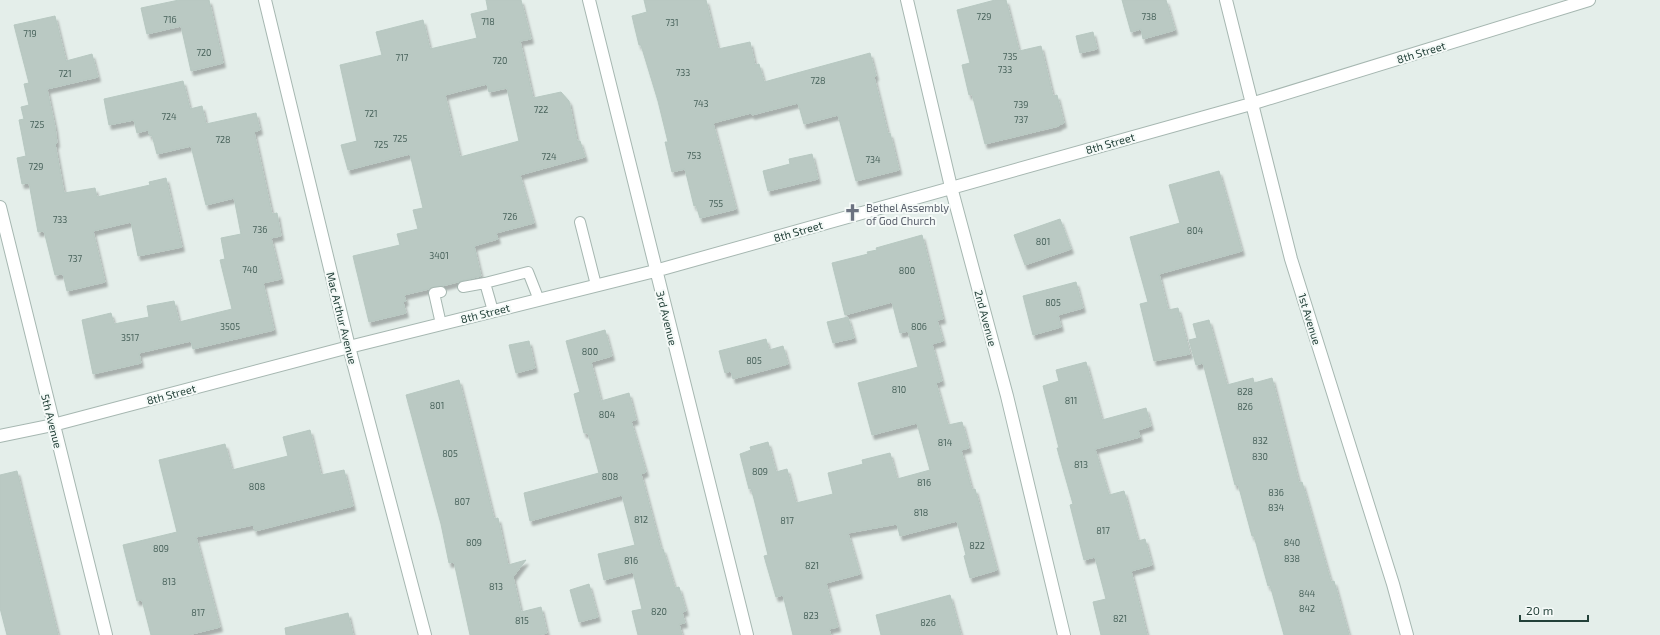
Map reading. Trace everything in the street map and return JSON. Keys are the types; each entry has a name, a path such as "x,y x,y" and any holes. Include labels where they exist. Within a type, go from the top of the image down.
{"street":[{"name":"Mac Arthur Avenue","path":"266,0 349,347 425,635"},
{"name":"3rd Avenue","path":"589,0 746,635"},
{"name":"2nd Avenue","path":"907,0 952,187 1007,396 1064,635"},
{"name":"1st Avenue","path":"1226,0 1290,259 1393,584 1407,635"},
{"name":"8th Street","path":"0,436 53,424 349,347 656,271 1251,104 1589,0"},
{"name":"5th Avenue","path":"0,207 106,635"}],"lane":[{"path":"580,222 596,285"},
{"path":"463,287 528,272 539,300"},
{"path":"485,283 493,311"},
{"path":"441,292 434,293 441,324"}],"building":[{"path":"179,0 209,0 223,63 191,71 181,26 147,34 141,8"},
{"path":"486,0 521,0 531,39 520,41 533,98 561,92 569,101 577,141 580,141 585,157 520,175 534,223 496,233 498,239 474,246 481,276 404,295 406,301 403,302 406,313 369,322 353,256 400,245 397,234 418,229 413,210 423,208 410,154 348,170 341,145 357,141 340,65 382,55 376,32 423,20 430,49 477,38 471,14 488,10","holes":["487,84 489,92 507,88 519,141 460,157 445,95"]},
{"path":"644,0 706,0 718,49 750,42 755,65 759,64 764,82 870,53 876,76 874,77 888,134 890,133 899,170 856,181 838,115 804,124 798,103 752,115 751,113 713,123 736,209 700,218 696,205 694,206 685,169 672,172 665,142 668,142 658,101 641,45 639,45 632,16 647,12"},
{"path":"995,0 1006,0 1019,51 1041,46 1053,96 1057,95 1064,123 1059,126 985,144 972,94 969,95 962,65 970,63 957,10"},
{"path":"1122,0 1166,0 1175,30 1143,39 1141,29 1131,32"},
{"path":"55,16 66,61 92,54 98,77 47,89 55,127 57,143 55,144 64,193 95,188 97,197 150,185 149,182 166,178 182,247 138,256 131,222 93,231 105,282 67,291 63,274 55,275 44,231 38,232 29,183 22,184 17,158 26,156 19,120 24,119 21,107 29,105 24,84 29,83 14,25"},
{"path":"1093,32 1097,49 1080,53 1076,36"},
{"path":"183,81 190,109 202,106 206,124 256,113 260,130 254,132 272,214 277,213 281,236 271,238 281,279 263,283 274,330 193,349 191,341 139,353 141,363 93,374 82,320 111,313 114,324 149,317 147,306 174,301 179,322 232,309 220,260 225,259 221,238 241,234 234,198 206,205 191,146 157,154 152,135 150,136 148,130 137,133 134,120 109,125 104,99"},
{"path":"812,154 818,179 768,191 763,171 790,164 789,159"},
{"path":"1219,171 1242,251 1159,274 1168,310 1178,308 1190,354 1154,361 1140,304 1148,302 1130,237 1180,223 1169,185"},
{"path":"1060,219 1071,249 1025,265 1014,235"},
{"path":"922,235 943,319 937,320 943,341 932,344 942,381 936,383 948,425 962,422 969,448 961,450 972,490 975,489 997,570 970,578 964,556 966,555 957,521 900,536 897,524 848,533 860,574 826,583 838,627 829,629 831,635 793,635 783,595 776,597 764,556 768,555 754,499 751,488 749,489 740,454 751,450 750,447 768,442 776,472 787,469 796,503 833,494 828,473 863,464 862,460 890,453 897,479 930,470 917,423 872,435 858,383 918,367 908,331 900,333 892,302 845,315 832,263 868,254 867,252 877,250 876,248"},
{"path":"1076,282 1083,308 1058,315 1061,327 1033,335 1023,296"},
{"path":"848,317 854,338 833,343 827,322"},
{"path":"1209,320 1227,385 1253,378 1254,383 1272,378 1299,483 1302,482 1331,582 1334,581 1349,635 1284,635 1270,585 1268,586 1254,536 1252,536 1238,484 1235,485 1203,363 1196,365 1189,340 1197,338 1193,324"},
{"path":"605,330 612,356 591,362 601,401 629,393 636,420 631,421 646,472 641,474 661,549 663,549 675,588 679,587 686,611 682,612 685,623 679,624 682,635 638,635 632,611 642,609 633,572 604,580 598,554 635,545 622,495 530,521 524,493 599,473 588,433 584,433 574,394 580,392 566,341"},
{"path":"766,339 769,350 783,346 788,364 733,379 731,371 725,373 719,351"},
{"path":"529,341 535,368 516,373 509,345"},
{"path":"1086,362 1102,420 1146,408 1151,426 1138,430 1140,437 1095,449 1109,495 1124,491 1138,541 1145,539 1152,565 1131,571 1147,635 1101,635 1093,602 1106,599 1095,557 1084,560 1070,505 1073,504 1057,448 1059,448 1043,386 1059,381 1056,370"},
{"path":"459,380 494,519 498,518 508,565 526,560 513,577 521,612 541,607 547,633 538,635 470,635 454,562 449,563 441,524 406,395"},
{"path":"310,430 321,475 344,470 353,506 255,531 253,525 196,537 220,627 188,635 151,635 142,600 137,601 123,545 177,532 159,460 225,444 232,470 288,456 283,437"},
{"path":"17,471 58,635 7,635 0,608 0,475"},
{"path":"589,584 598,617 579,622 570,590"},
{"path":"950,595 961,635 881,635 876,615"},
{"path":"348,613 353,635 286,635 285,628"}],"place":[{"name":"Bethel Assembly of God Church","path":"853,213"}]}
